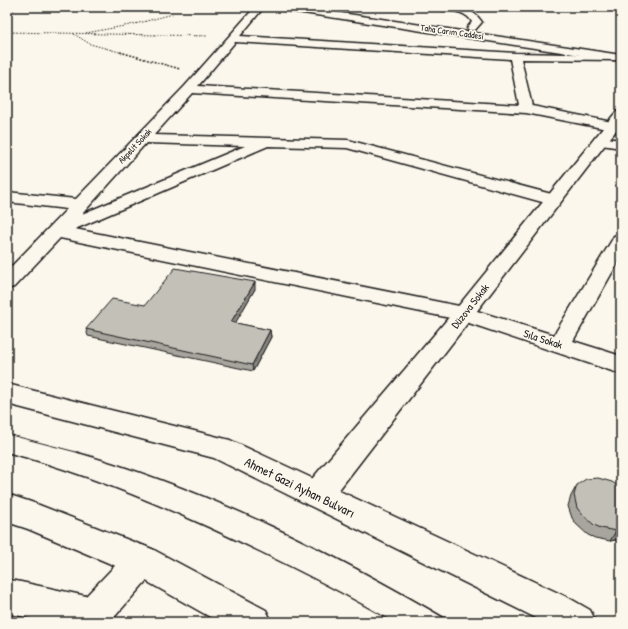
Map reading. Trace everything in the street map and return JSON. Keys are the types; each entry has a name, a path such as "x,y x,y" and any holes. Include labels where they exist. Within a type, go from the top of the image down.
{"street":[{"path":"7,10 12,7"},
{"name":"Akpelit Sokak","path":"7,283 189,89 260,7"},
{"name":"Taha Carım Caddesi","path":"283,7 618,57"},
{"name":"Taha Carım Caddesi","path":"323,7 596,44"},
{"path":"440,7 465,10 475,16 477,22 472,28"},
{"path":"233,38 515,56 618,57"},
{"path":"515,56 526,109"},
{"path":"189,89 526,109 614,132"},
{"name":"Düzova Sokak","path":"317,495 464,314 553,200 614,132"},
{"path":"142,139 348,144 553,200"},
{"path":"56,231 269,142"},
{"path":"7,197 80,205"},
{"name":"Sıla Sokak","path":"56,231 464,314 621,365"},
{"path":"559,345 621,240"},
{"name":"Ahmet Gazi Ayhan Bulvarı","path":"7,394 220,448 557,610 578,622"},
{"path":"7,508 34,517 142,561 254,622"},
{"path":"7,596 90,618 142,561"}],"path":[{"path":"79,34 135,24 173,14"},
{"path":"7,32 233,38"},
{"path":"74,34 90,44 164,65 202,73"}],"building":[{"path":"175,268 255,282 231,322 270,330 252,365 86,329 112,299 145,305"},
{"path":"598,478 612,482 621,488 621,530 616,531 594,525 577,508 574,495 577,485 586,479"}],"tram line":[{"path":"7,434 80,453"},
{"path":"77,452 126,467 175,485 270,525 362,571 452,622"},
{"path":"7,453 84,477 135,496 184,517 302,573 393,622"}]}
